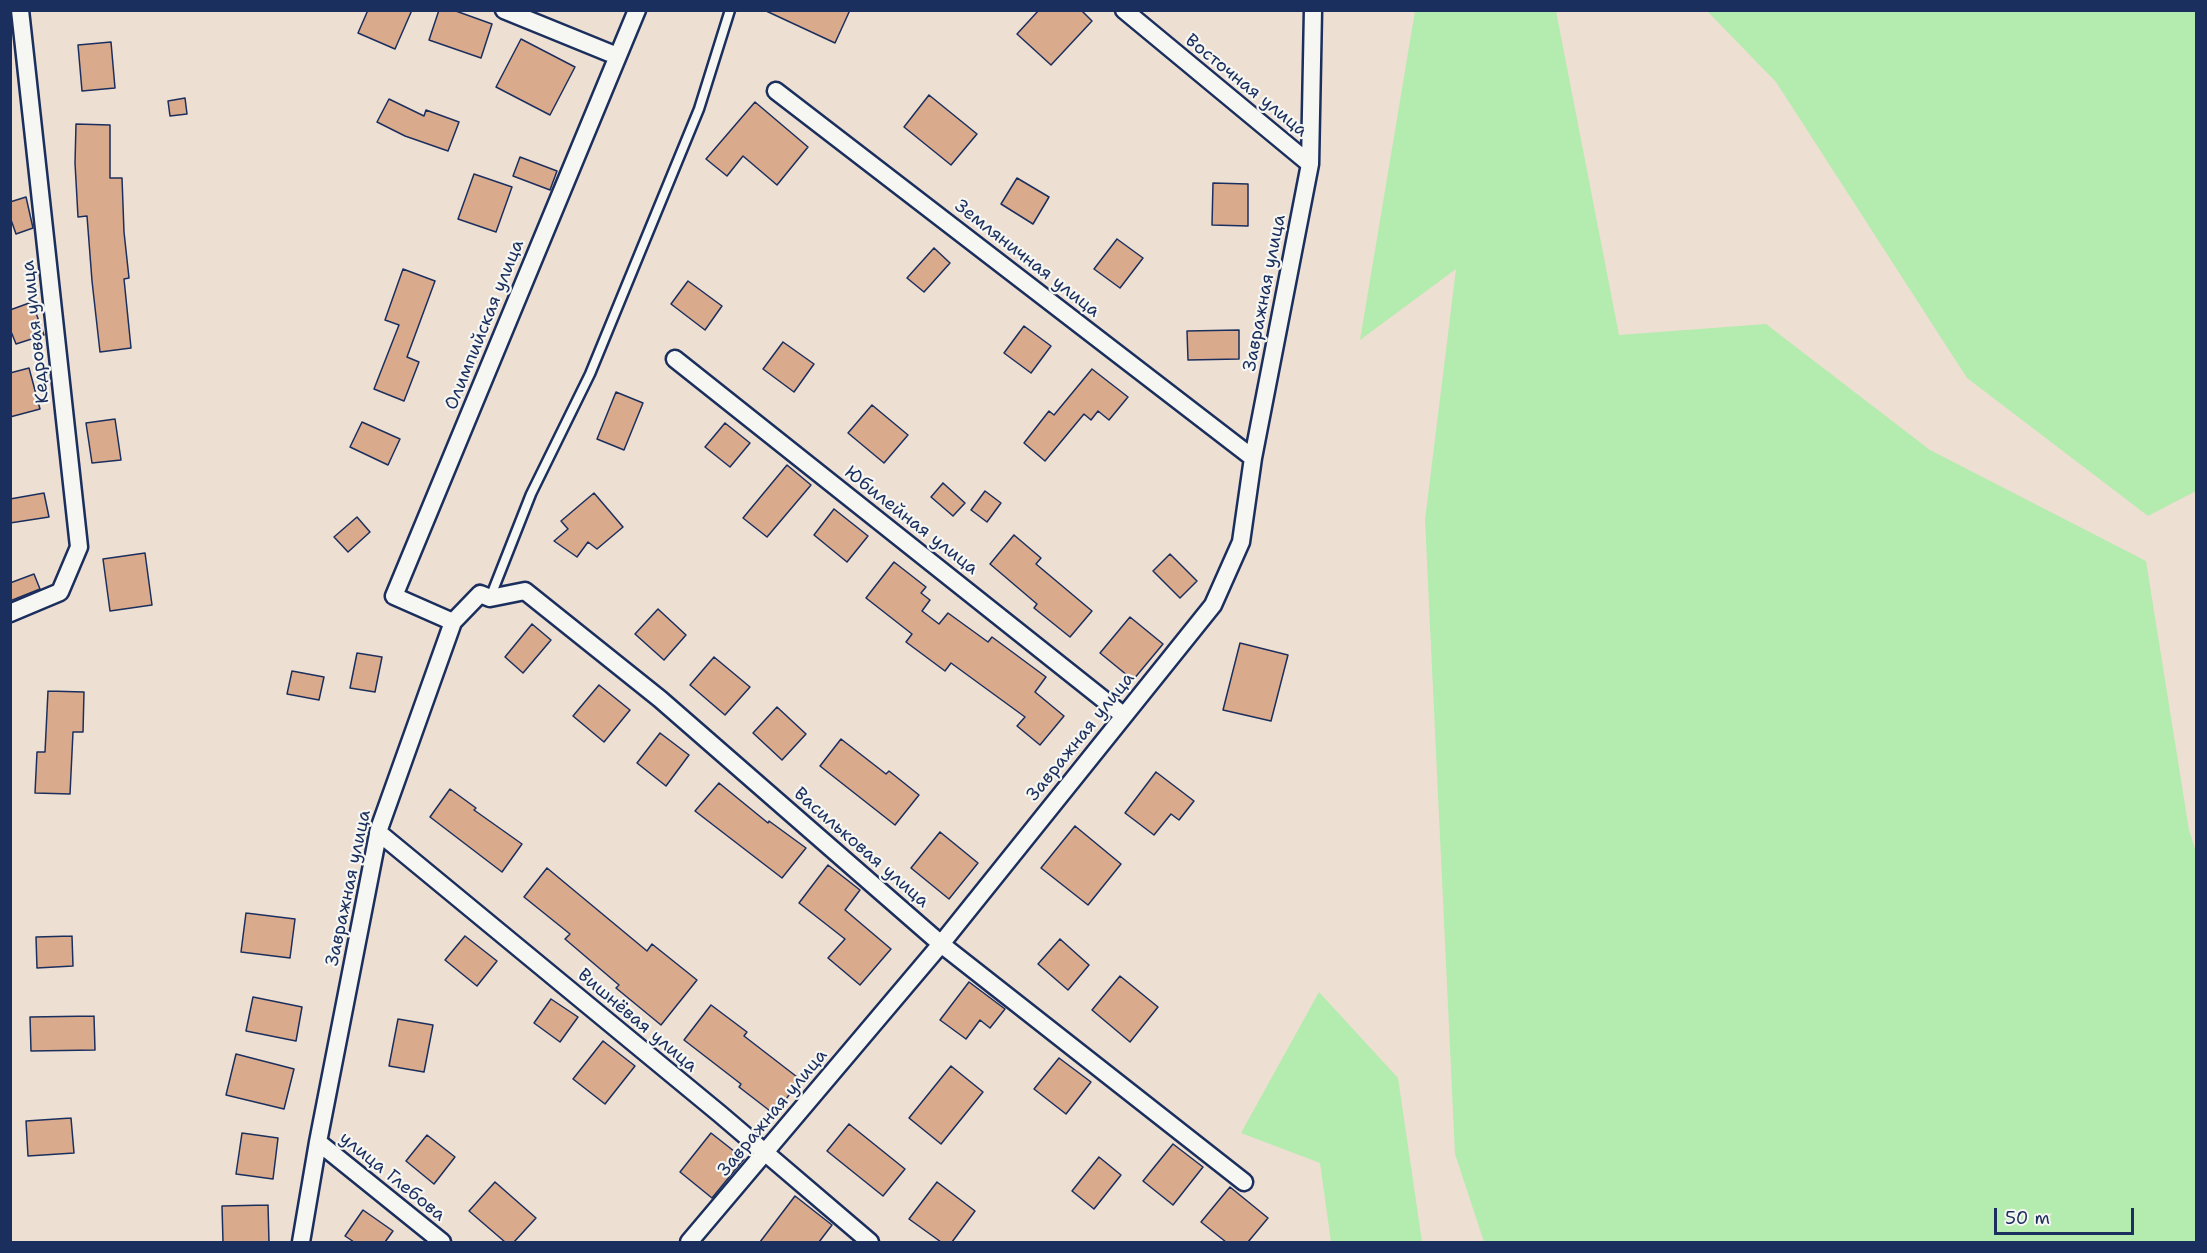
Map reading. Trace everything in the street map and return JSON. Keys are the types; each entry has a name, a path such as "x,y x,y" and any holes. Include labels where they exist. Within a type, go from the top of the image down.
{"street":[{"name":"Кедровая улица","path":"10,613 60,592 79,547 20,10"},
{"path":"504,10 617,56"},
{"name":"Олимпийская улица","path":"453,622 394,596 638,10"},
{"name":"Восточная улица","path":"1124,10 1310,164"},
{"name":"Восточная улица","path":"1310,164 1313,10"},
{"name":"Земляничная улица","path":"777,91 1253,458"},
{"name":"Завражная улица","path":"689,1242 941,944 1213,604 1241,542 1253,458 1310,164"},
{"name":"Юбилейная улица","path":"675,358 1123,715"},
{"name":"Васильковая улица","path":"453,622 480,594 490,598 525,591 660,699 941,944 1244,1182"},
{"name":"Завражная улица","path":"301,1242 378,832 453,622"},
{"name":"Вишнёвая улица","path":"378,832 870,1242"},
{"name":"улица Глебова","path":"318,1142 442,1242"}],"lane":[{"path":"490,598 531,494 590,374 699,109 730,10"}],"green space":[{"path":"1415,11 1556,11 1619,335 1766,324 1930,450 2146,561 2189,830 2196,852 2196,1242 1484,1242 1455,1154 1425,520 1456,269 1360,340"},
{"path":"1707,11 2196,11 2196,491 2148,516 1967,378 1776,82"},
{"path":"1319,992 1398,1078 1422,1242 1331,1242 1320,1163 1241,1133"}],"building":[{"path":"368,10 412,10 395,49 358,33"},
{"path":"439,10 453,10 492,24 481,58 429,40"},
{"path":"764,10 850,10 835,43"},
{"path":"1039,10 1081,10 1092,21 1051,65 1017,34"},
{"path":"521,39 575,67 550,115 496,87"},
{"path":"111,42 115,88 82,91 78,45"},
{"path":"929,95 977,134 951,165 904,127"},
{"path":"185,98 187,114 170,116 168,101"},
{"path":"389,99 424,116 426,110 459,122 448,151 405,136 377,122"},
{"path":"755,102 808,147 777,185 743,156 727,176 706,159"},
{"path":"76,124 110,125 110,178 122,178 129,278 124,279 131,348 100,352 87,216 78,217 75,163"},
{"path":"520,157 557,171 550,190 513,176"},
{"path":"474,174 512,187 496,232 458,219"},
{"path":"1017,178 1049,197 1033,224 1001,204"},
{"path":"1213,183 1248,184 1248,226 1212,225"},
{"path":"26,197 33,228 16,234 10,217 10,202"},
{"path":"1117,239 1143,258 1120,288 1094,269"},
{"path":"934,248 950,263 924,292 907,278"},
{"path":"403,269 435,281 407,357 419,362 404,401 374,389 399,325 385,320"},
{"path":"688,281 722,306 705,330 671,304"},
{"path":"32,302 44,335 16,344 10,329 10,310"},
{"path":"1024,326 1051,346 1031,373 1004,353"},
{"path":"1239,330 1239,359 1188,360 1187,331"},
{"path":"783,342 814,364 794,392 763,369"},
{"path":"29,368 40,409 10,417 10,373"},
{"path":"1092,369 1128,397 1109,420 1098,411 1091,420 1084,414 1045,461 1024,443 1049,411 1054,415"},
{"path":"616,392 643,403 624,450 597,439"},
{"path":"872,405 908,435 884,463 848,433"},
{"path":"115,419 121,460 92,463 86,423"},
{"path":"362,422 400,439 388,465 350,447"},
{"path":"725,423 750,443 730,467 705,447"},
{"path":"787,465 811,485 767,537 743,518"},
{"path":"943,483 965,503 953,516 931,497"},
{"path":"985,491 1001,503 987,522 971,510"},
{"path":"44,493 49,517 10,523 10,499"},
{"path":"594,493 623,527 597,549 588,542 577,557 554,541 568,529 561,521"},
{"path":"834,509 868,536 847,562 814,535"},
{"path":"357,517 370,532 348,552 334,537"},
{"path":"1014,535 1041,558 1036,564 1092,611 1070,637 1034,608 1037,604 990,564"},
{"path":"145,553 152,605 110,611 103,559"},
{"path":"1170,554 1197,581 1180,598 1153,571"},
{"path":"894,562 926,587 921,593 930,600 922,611 939,624 948,613 988,642 992,637 1046,677 1035,692 1064,716 1040,745 1017,726 1025,717 951,663 945,671 906,642 912,634 866,598"},
{"path":"34,574 40,589 10,601 10,583"},
{"path":"658,609 686,635 664,660 635,634"},
{"path":"1130,617 1163,644 1133,680 1100,653"},
{"path":"532,624 551,640 523,673 505,657"},
{"path":"1240,643 1288,655 1271,721 1223,710"},
{"path":"357,653 382,657 375,692 350,688"},
{"path":"714,657 750,687 725,715 690,685"},
{"path":"292,671 324,677 319,700 287,694"},
{"path":"599,685 630,710 604,742 573,716"},
{"path":"48,691 84,692 83,732 73,732 70,794 35,793 37,752 45,752"},
{"path":"777,707 806,734 782,760 753,733"},
{"path":"660,733 689,755 666,786 637,763"},
{"path":"841,739 886,774 889,771 919,795 895,825 820,766"},
{"path":"1156,772 1194,801 1179,820 1171,814 1154,835 1125,813"},
{"path":"719,783 768,823 769,821 806,848 782,878 695,811"},
{"path":"450,789 476,808 474,810 522,844 502,872 430,817"},
{"path":"1075,826 1121,864 1088,905 1041,868"},
{"path":"940,832 978,863 949,899 911,868"},
{"path":"828,865 860,890 845,910 891,949 860,985 828,958 845,939 799,903"},
{"path":"547,868 647,951 652,944 697,980 661,1025 616,988 619,985 565,939 570,934 524,897"},
{"path":"246,913 295,919 290,958 241,952"},
{"path":"72,936 73,966 37,968 36,937"},
{"path":"465,936 497,961 477,986 445,960"},
{"path":"1060,939 1089,965 1068,990 1038,964"},
{"path":"1120,976 1158,1007 1130,1042 1092,1010"},
{"path":"969,982 1005,1009 990,1028 980,1020 966,1039 940,1020"},
{"path":"253,997 302,1007 296,1041 246,1031"},
{"path":"551,999 578,1017 560,1042 534,1023"},
{"path":"711,1005 747,1032 744,1036 801,1080 774,1114 739,1087 741,1084 684,1040"},
{"path":"94,1016 95,1050 31,1051 30,1017"},
{"path":"398,1019 433,1025 424,1072 389,1066"},
{"path":"603,1041 635,1066 605,1104 573,1079"},
{"path":"236,1054 294,1069 284,1109 226,1095"},
{"path":"1059,1058 1091,1082 1066,1114 1034,1089"},
{"path":"951,1066 983,1092 941,1144 909,1118"},
{"path":"71,1118 74,1153 28,1156 26,1121"},
{"path":"849,1124 905,1169 883,1196 827,1151"},
{"path":"242,1133 278,1138 273,1179 236,1174"},
{"path":"711,1133 744,1159 712,1198 680,1172"},
{"path":"427,1135 455,1157 434,1184 406,1161"},
{"path":"1173,1144 1203,1167 1173,1205 1143,1181"},
{"path":"1099,1157 1121,1175 1094,1209 1072,1191"},
{"path":"495,1182 536,1218 514,1242 505,1242 469,1211"},
{"path":"937,1182 975,1211 952,1242 941,1242 909,1219"},
{"path":"1230,1187 1268,1218 1248,1242 1226,1242 1201,1222"},
{"path":"795,1196 832,1225 819,1242 760,1242"},
{"path":"268,1205 269,1242 223,1242 222,1206"},
{"path":"363,1210 393,1231 385,1242 354,1242 345,1236"}]}
